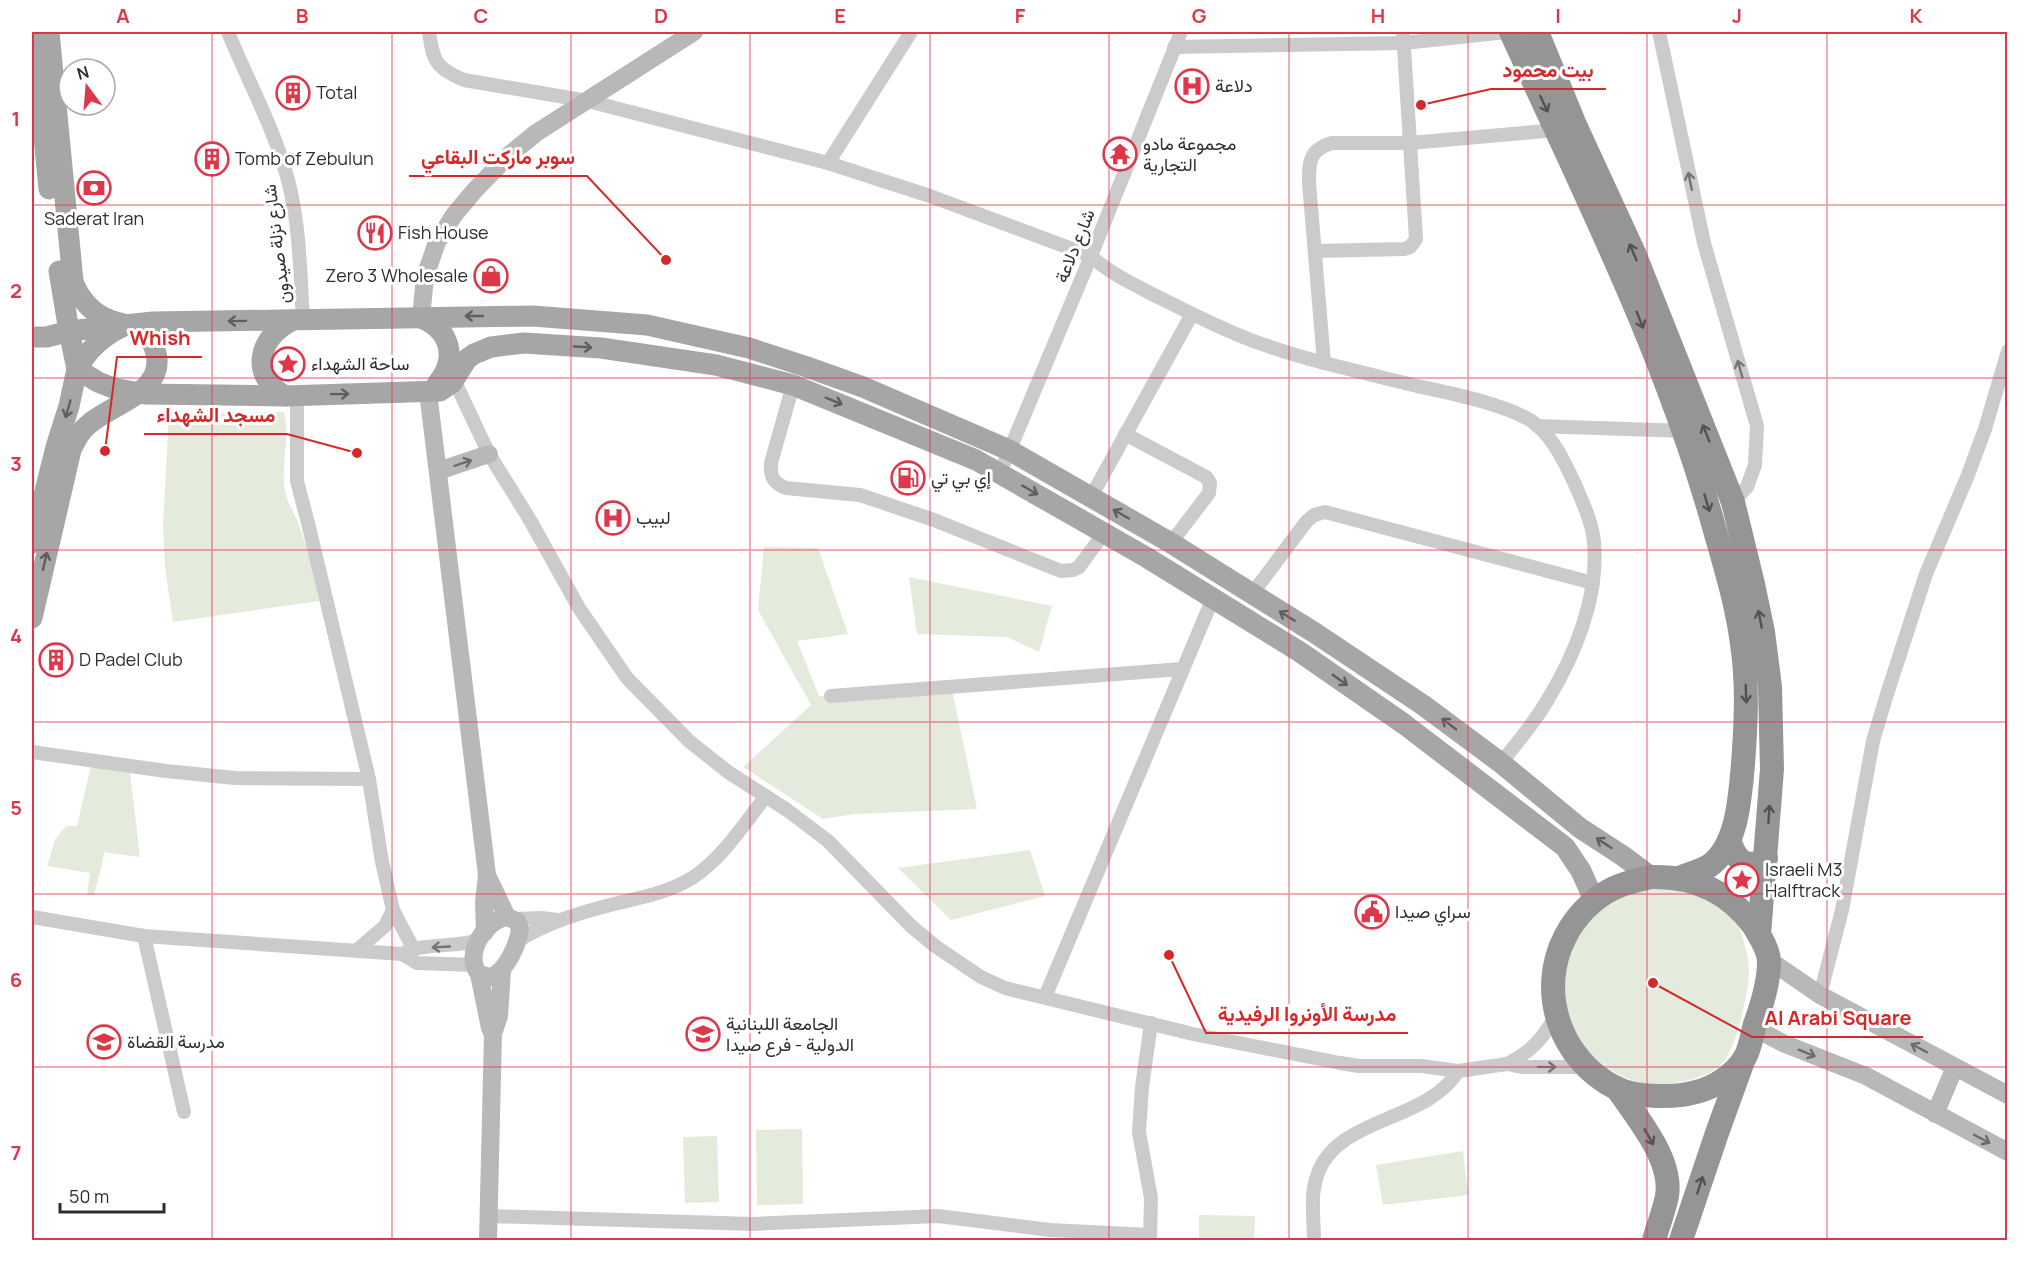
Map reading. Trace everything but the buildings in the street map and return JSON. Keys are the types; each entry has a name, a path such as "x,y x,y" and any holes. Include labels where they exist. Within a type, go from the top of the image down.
{"highway":[{"path":"1509,32 1614,256 1685,431 1732,592 1743,645 1746,694 1745,733 1742,777 1730,842 1734,855 1741,861 1749,864 1758,863 1766,858"},
{"path":"1537,32 1575,125 1634,253 1733,502 1755,593 1770,687 1772,769 1759,935"},
{"path":"1679,878 1709,866 1730,842"},
{"path":"1654,1240 1667,1197 1667,1172 1644,1128 1617,1088 1587,1066 1568,1043 1556,1016 1552,984 1557,952 1572,924 1594,900 1621,885 1651,877 1679,878 1696,882 1731,901 1745,915 1759,935 1769,960 1763,1002 1682,1240"},
{"path":"1617,1088 1644,1095 1666,1096 1698,1092 1725,1078 1744,1059"}],"main road":[{"path":"32,618 63,449 76,361 69,331 55,238 34,32"},
{"path":"32,543 63,449 90,423 145,388 155,377 157,369 156,353 151,340 143,331 106,319 95,311 79,295 73,280 49,32"},
{"path":"39,337 69,331 153,322 533,316 647,325 749,348 862,387 1009,450 1171,543 1423,705 1501,763 1580,828 1651,877"},
{"path":"39,337 58,341 76,361 105,385 137,393 291,396 428,392 447,388 450,375 447,343 437,327 421,318"},
{"path":"291,396 273,387 265,375 263,353 273,333 298,320"},
{"path":"76,361 95,345 126,325"},
{"path":"450,375 474,354 491,347 524,343 601,348 716,365 793,384 976,460 1213,598 1300,652 1404,724 1565,847 1581,871 1594,900"},
{"path":"1367,699 1382,678"}],"street":[{"name":"شارع نزلة صيدون","path":"228,32 276,141 293,202 298,320"},
{"path":"429,32 432,55 438,64 453,76 476,83 588,101 828,163 930,196 1091,256 1110,271 1192,314 1261,344 1324,363 1499,408 1528,419 1538,426 1550,440 1570,473 1589,520 1594,540 1593,583 1586,613 1558,682 1535,720 1501,763"},
{"path":"421,318 426,271 436,242 454,215 508,156 555,119 588,101 694,32"},
{"path":"828,163 911,32"},
{"name":"شارع دلاعة","path":"1000,473 1181,32"},
{"path":"1174,47 1509,32"},
{"path":"1659,32 1704,243 1757,426 1755,465 1747,487 1733,502"},
{"path":"1316,251 1404,249 1416,239 1404,37"},
{"path":"1324,363 1309,183 1310,161 1315,152 1321,146 1332,142 1410,143 1556,130"},
{"path":"1091,497 1192,314"},
{"path":"1820,995 1842,910 1873,741 1926,574 1985,429 2007,351"},
{"path":"450,375 489,454 530,520 579,608 627,678 689,741 728,772 766,796 828,842 911,926 981,978 1005,988 1193,1034 1359,1066 1422,1066 1458,1071 1507,1064 1520,1058 1542,1040 1556,1016"},
{"path":"793,384 771,464 771,473 778,485 786,488 860,495 934,520 1061,571 1079,567 1104,533"},
{"path":"428,392 487,875 482,936"},
{"path":"291,396 299,490 369,779 382,862 393,910 408,959 417,963 477,970 490,977 502,970"},
{"path":"1538,426 1685,431"},
{"path":"1125,434 1206,477 1210,483 1209,492 1171,543"},
{"path":"438,471 489,454"},
{"path":"1252,594 1306,522 1314,515 1325,512 1593,583"},
{"path":"1045,998 1213,598"},
{"path":"831,696 1182,669"},
{"path":"32,753 235,778 369,779"},
{"path":"516,942 557,920 666,891 694,877 737,835 766,796"},
{"path":"487,875 511,918 520,929 502,970 499,1016 496,1031 493,1034"},
{"path":"357,950 385,926 393,910"},
{"path":"32,917 144,936 357,950 407,951 456,946 482,936"},
{"path":"488,1240 493,1034 473,957 482,936 494,921 511,918 557,920"},
{"path":"144,936 184,1112"},
{"path":"1769,960 1820,995 2007,1095"},
{"path":"489,1216 753,1224 938,1216 1050,1230 1150,1238 1150,1188 1139,1132 1142,1087 1151,1023"},
{"path":"1754,1028 1785,1044 1866,1076 2007,1152"},
{"path":"1507,1064 1522,1067 1587,1066"},
{"path":"1935,1114 1954,1067"},
{"path":"1314,1240 1314,1187 1323,1162 1352,1136 1442,1092 1452,1082 1458,1071"}],"shaded area":[{"path":"284,412 286,432 284,485 288,502 298,521 305,544 319,601 173,622 165,567 163,526 169,414"},
{"path":"764,547 818,548 848,634 797,641 819,696 953,694 977,809 854,814 823,819 743,767 811,705 758,610"},
{"path":"909,577 1052,606 1039,652 1007,637 917,634"},
{"path":"91,766 130,773 140,857 104,852 94,895 87,895 90,873 47,866 55,840 66,826 77,826"},
{"path":"1030,850 1045,896 951,920 898,868"},
{"path":"1669,886 1711,899 1731,914 1744,942 1749,974 1736,1035 1721,1065 1688,1080 1667,1085 1646,1084 1617,1074 1604,1066 1574,1032 1563,1003 1563,971 1573,940 1592,914 1604,904 1633,890"},
{"path":"802,1129 803,1204 757,1205 756,1130"},
{"path":"717,1136 719,1202 685,1203 683,1137"},
{"path":"1463,1151 1468,1195 1383,1205 1376,1165"},
{"path":"1199,1215 1255,1216 1254,1240 1199,1240"}],"place":[{"name":"دلاعة","path":"1192,86"},
{"name":"Total","path":"293,93"},
{"name":"بيت محمود","path":"1421,105"},
{"name":"مجموعة مادو التجارية","path":"1120,154"},
{"name":"Tomb of Zebulun","path":"212,159"},
{"name":"Saderat Iran","path":"94,188"},
{"name":"Fish House","path":"375,233"},
{"name":"سوبر ماركت البقاعي","path":"666,260"},
{"name":"Zero 3 Wholesale","path":"491,276"},
{"name":"ساحة الشهداء","path":"288,364"},
{"name":"Whish","path":"105,451"},
{"name":"مسجد الشهداء","path":"357,453"},
{"name":"إي بي تي","path":"908,478"},
{"name":"لبيب","path":"613,518"},
{"name":"D Padel Club","path":"56,660"},
{"name":"Israeli M3 Halftrack","path":"1742,880"},
{"name":"سراي صيدا","path":"1372,912"},
{"name":"مدرسة الأونروا الرفيدية","path":"1169,955"},
{"name":"Al Arabi Square","path":"1653,983"},
{"name":"الجامعة اللبنانية الدولية - فرع صيدا","path":"703,1034"},
{"name":"مدرسة القضاة","path":"104,1042"}]}
